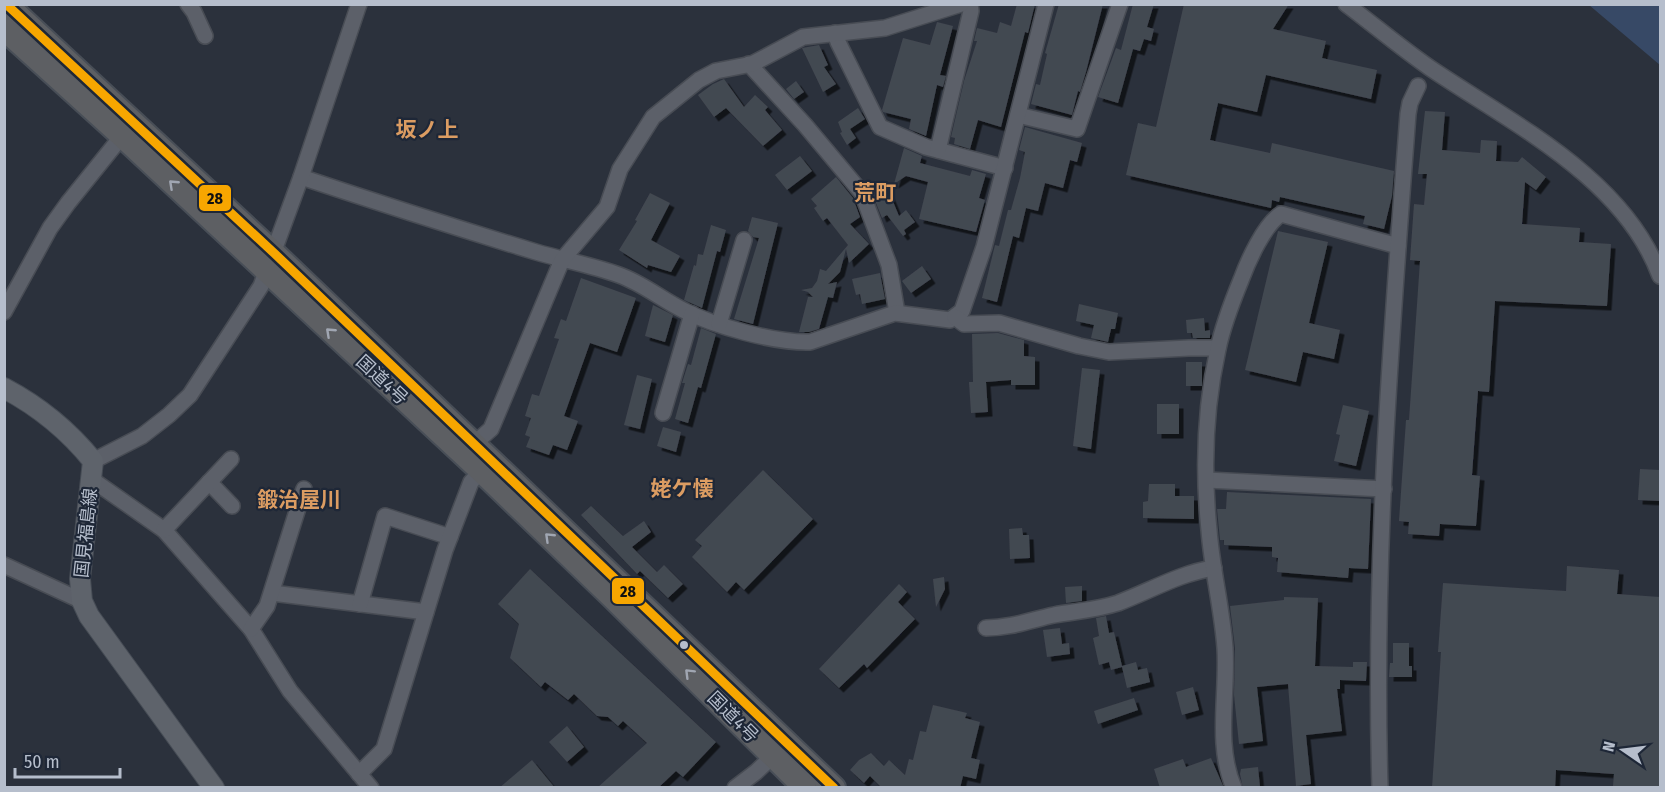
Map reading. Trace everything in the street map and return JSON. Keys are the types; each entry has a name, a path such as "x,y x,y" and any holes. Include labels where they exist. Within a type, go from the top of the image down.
{"highway":[{"name":"国道4号","path":"6,4 612,597 780,749 834,788"},
{"name":"国道4号","path":"4,29 122,136 475,443 780,749 805,788"}],"main road":[{"path":"4,388 22,398 68,433 92,470"},
{"name":"国見福島線","path":"92,470 80,579 82,601 89,616 214,788"}],"street":[{"path":"188,4 205,36"},
{"path":"359,4 301,177 261,286 190,395 169,416 92,470 164,530 251,629 290,691 371,788"},
{"path":"475,443 491,429 562,260 607,207 620,169 653,117 699,80 716,71 749,64 803,37 885,28 961,4"},
{"path":"938,150 971,11 970,4"},
{"path":"301,177 562,260 630,279 692,314 757,334 810,342 888,314 897,313 950,320 962,311 981,258 1046,4"},
{"path":"1018,115 1077,129 1120,4"},
{"path":"1346,4 1428,66 1582,171 1619,207 1634,226 1649,250 1660,276"},
{"path":"835,33 842,52 880,127 938,150 1005,168"},
{"path":"749,64 805,125 862,193 889,265 897,313"},
{"path":"1380,788 1379,556 1408,114 1410,103 1418,86"},
{"path":"4,312 50,228 68,202 122,136"},
{"path":"1234,788 1225,751 1225,648 1209,531 1207,480 1208,421 1218,348 1247,264 1277,216 1281,214 1398,246"},
{"path":"719,324 744,240"},
{"path":"663,413 692,314"},
{"path":"955,317 964,324 999,323 1109,352 1218,348"},
{"path":"164,530 231,459"},
{"path":"359,774 384,749 450,537 471,482 481,471"},
{"path":"1207,480 1384,489"},
{"path":"209,482 232,506"},
{"path":"251,629 267,606 272,593 304,489"},
{"path":"360,603 385,516 450,537"},
{"path":"4,566 82,601"},
{"path":"986,628 1018,626 1054,615 1094,610 1118,603 1186,575 1214,568"},
{"path":"272,593 426,612"},
{"path":"735,788 780,749"}],"water":[{"path":"1589,5 1660,5 1660,65"}],"building":[{"path":"1017,4 1035,4 1028,33 1025,32 1001,127 978,120 970,149 954,144 955,138 951,137 964,81 977,41 974,41 977,28 997,33 1000,22 1011,26"},
{"path":"1059,4 1103,4 1086,72 1072,115 1031,104 1036,84 1040,85 1047,54 1045,53"},
{"path":"1133,4 1154,4 1147,27 1154,29 1151,41 1144,39 1140,51 1133,49 1118,103 1098,97 1116,48 1121,50"},
{"path":"1184,4 1289,4 1273,29 1326,41 1322,58 1377,70 1371,99 1266,75 1257,112 1218,103 1210,140 1270,153 1272,143 1394,171 1392,196 1384,229 1363,224 1365,216 1280,197 1279,202 1272,200 1271,208 1126,175 1138,123 1156,127"},
{"path":"937,22 953,26 940,75 946,76 943,87 937,85 926,136 909,129 911,119 882,110 903,38 930,45"},
{"path":"819,45 828,65 824,67 836,84 823,92 802,48"},
{"path":"724,79 744,107 755,95 768,107 765,110 782,130 763,146 726,108 714,117 698,95"},
{"path":"796,81 804,92 794,99 786,89"},
{"path":"858,108 865,119 850,129 856,138 847,145 840,133 842,132 838,122"},
{"path":"1425,111 1445,112 1442,150 1480,153 1481,140 1497,141 1496,161 1518,162 1522,157 1546,177 1536,190 1525,182 1522,224 1580,228 1579,242 1611,244 1607,306 1495,301 1489,392 1478,391 1472,475 1480,476 1476,526 1440,524 1439,536 1408,534 1409,522 1399,521 1406,420 1409,420 1420,261 1410,260 1414,204 1424,205 1427,174 1418,174"},
{"path":"1025,127 1082,143 1077,162 1070,160 1063,188 1045,183 1038,211 1026,208 1019,238 1013,236 997,302 982,298 995,245 999,246 1008,210 1011,210 1020,178 1025,152 1019,150"},
{"path":"904,148 922,156 920,163 970,176 972,170 986,174 979,198 985,200 976,232 919,219 928,182 906,176 894,184"},
{"path":"800,156 812,171 787,190 775,175"},
{"path":"836,177 853,198 860,217 850,224 869,244 849,263 846,249 840,272 828,284 837,282 833,298 828,297 819,329 799,332 808,297 813,297 801,290 812,288 817,281 820,269 826,271 848,245 827,218 823,221 814,208 817,206 811,199"},
{"path":"887,187 899,216 906,210 915,222 904,230 906,234 903,236 887,215 882,218 872,193"},
{"path":"650,193 670,203 651,240 680,256 671,272 648,265 647,268 619,250 637,221 635,220"},
{"path":"752,217 778,223 753,324 734,319 759,238 753,237 748,231"},
{"path":"711,225 726,230 720,252 717,251 702,308 684,300 698,254 703,255"},
{"path":"1278,231 1328,242 1309,323 1340,330 1334,359 1303,352 1296,382 1245,370"},
{"path":"922,266 931,279 911,293 902,281"},
{"path":"880,273 885,299 862,304 860,294 856,295 852,279"},
{"path":"581,278 636,298 617,352 590,343 564,416 578,421 567,450 553,445 549,455 526,447 530,437 525,435 531,418 525,416 532,394 539,396 559,339 554,338 561,319 566,321"},
{"path":"1079,304 1118,313 1115,329 1111,329 1108,342 1091,338 1094,325 1076,321"},
{"path":"653,305 673,315 665,342 645,336"},
{"path":"1204,318 1205,331 1210,330 1210,338 1193,338 1192,333 1187,333 1186,320"},
{"path":"701,328 716,334 701,388 698,387 688,423 675,419 685,383 682,383 688,364 691,365"},
{"path":"998,333 1024,340 1024,356 1035,357 1035,385 1011,385 1011,380 986,382 988,412 971,413 969,382 973,382 972,334"},
{"path":"1186,362 1202,362 1202,386 1186,386"},
{"path":"1082,368 1100,370 1091,449 1073,446"},
{"path":"637,375 652,379 640,429 624,425"},
{"path":"1157,404 1179,404 1179,434 1157,434"},
{"path":"1343,405 1369,411 1356,466 1334,461 1340,435 1336,434"},
{"path":"663,427 681,432 676,452 657,446"},
{"path":"1640,469 1660,470 1660,501 1638,500"},
{"path":"763,470 813,519 744,590 736,582 727,592 692,557 702,546 695,540"},
{"path":"1149,484 1175,484 1175,496 1194,496 1194,519 1143,518 1143,502 1148,501"},
{"path":"1227,492 1371,499 1368,569 1349,568 1348,578 1277,572 1278,558 1272,557 1272,547 1224,545 1224,540 1220,540 1217,509 1226,509"},
{"path":"591,506 623,536 644,521 651,532 632,547 657,572 664,565 683,584 668,598 640,571 637,574 581,515"},
{"path":"1022,528 1023,535 1029,535 1030,558 1010,559 1009,529"},
{"path":"1567,566 1619,570 1617,594 1660,597 1660,788 1613,786 1614,774 1556,770 1555,788 1432,788 1443,583 1566,591"},
{"path":"530,569 716,742 683,777 676,771 658,788 597,788 647,743 623,721 618,726 608,717 597,716 574,694 568,700 545,682 541,687 510,658 519,624 498,604"},
{"path":"944,577 945,589 936,607 933,579"},
{"path":"899,584 907,592 898,602 915,619 867,668 864,664 839,688 819,669"},
{"path":"1082,586 1082,601 1066,603 1065,587"},
{"path":"1284,597 1318,598 1315,666 1353,667 1353,662 1367,662 1366,681 1340,680 1340,689 1337,689 1342,731 1306,735 1311,784 1296,786 1288,684 1257,687 1263,741 1239,744 1234,695 1235,648 1230,606 1284,600"},
{"path":"1106,616 1109,633 1114,632 1122,666 1136,662 1138,670 1147,668 1150,682 1127,688 1122,667 1111,670 1109,662 1099,665 1093,638 1099,636 1096,618"},
{"path":"1060,628 1062,644 1069,643 1070,654 1047,657 1043,630"},
{"path":"1393,643 1409,643 1409,666 1412,666 1412,677 1389,677 1390,663 1393,663"},
{"path":"1193,687 1199,710 1182,715 1176,692"},
{"path":"1134,698 1138,710 1098,724 1094,711"},
{"path":"933,705 967,713 965,718 980,722 971,758 980,760 976,779 963,776 960,788 882,788 870,776 864,783 850,770 859,760 871,753 884,766 889,760 905,775 909,759 913,760 920,731 926,732"},
{"path":"567,726 584,747 567,762 549,742"},
{"path":"1211,758 1224,788 1160,788 1154,769 1183,759 1186,767"},
{"path":"532,760 555,788 499,788"},
{"path":"1258,767 1260,787 1243,788 1241,769"}],"transit line":[{"name":"28","path":"6,4 274,253 834,788"}],"district":[{"name":"坂ノ上","path":"427,130"},
{"name":"荒町","path":"875,193"},
{"name":"姥ケ懐","path":"682,489"},
{"name":"鍛治屋川","path":"299,500"}]}
